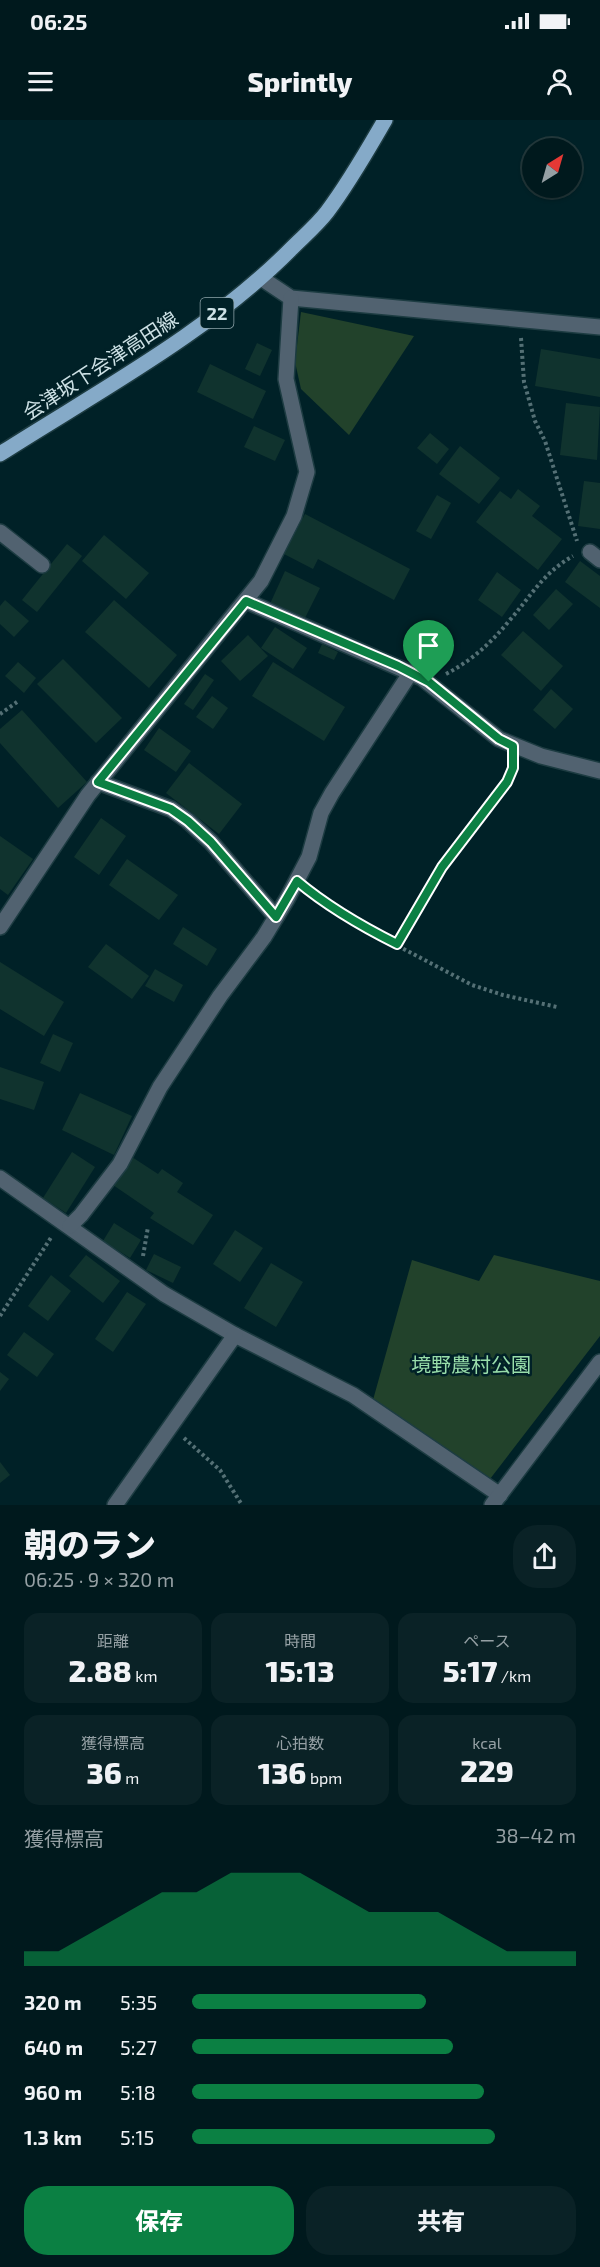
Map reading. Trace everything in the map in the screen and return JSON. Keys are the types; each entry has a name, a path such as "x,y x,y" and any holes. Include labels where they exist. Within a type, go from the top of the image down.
{"main road":[{"name":"会津坂下会津高田線","path":"0,454 136,370 221,310 261,278 326,214 385,120"}],"street":[{"path":"261,278 291,298 600,327"},
{"path":"0,927 98,782 261,581 294,516 307,472 286,379 291,298"},
{"path":"0,532 42,565"},
{"path":"246,601 411,672 429,682 499,739 513,746 541,756 600,771"},
{"path":"66,1223 81,1215 120,1164 160,1087 276,917 309,857 321,813 332,793 411,672"},
{"path":"98,782 171,809 188,821 211,842 276,917"},
{"path":"0,1178 164,1294 235,1335 353,1395 496,1500 600,1362"},
{"path":"116,1505 235,1335"}],"path":[{"path":"429,682 468,662 510,620 530,592 558,565 591,555 535,421 524,382 521,320"},
{"path":"0,714 17,702"},
{"path":"397,944 442,867 507,782 513,768 513,746"},
{"path":"297,881 325,904 362,927 472,985 503,995 557,1007"},
{"path":"0,1316 66,1223"},
{"path":"135,1272 144,1256 148,1227"},
{"path":"169,1427 220,1470 242,1505"}],"green space":[{"path":"301,312 414,336 349,435 301,389 295,362"},
{"name":"境野農村公園","path":"494,1255 600,1281 600,1336 490,1479 373,1400 412,1260 479,1281"}],"building":[{"path":"257,343 272,350 260,376 245,369"},
{"path":"541,349 600,359 600,397 535,386"},
{"path":"210,364 266,391 253,419 197,392"},
{"path":"566,403 600,407 597,460 560,455"},
{"path":"254,426 285,440 275,461 244,447"},
{"path":"430,433 449,449 437,464 417,448"},
{"path":"460,446 500,478 479,504 439,474"},
{"path":"584,481 600,483 600,529 578,526"},
{"path":"518,489 540,506 532,516 562,539 538,570 476,522 500,491 511,499"},
{"path":"437,495 451,503 431,539 416,531"},
{"path":"305,514 410,569 394,600 318,559 313,569 284,554"},
{"path":"104,535 149,573 126,599 82,561"},
{"path":"67,544 82,556 37,612 22,600"},
{"path":"580,561 600,576 600,608 565,582"},
{"path":"285,571 320,588 303,622 269,606"},
{"path":"497,572 521,590 502,617 478,600"},
{"path":"556,589 573,604 549,630 533,615"},
{"path":"5,600 29,621 14,637 0,624 0,606"},
{"path":"114,600 177,655 149,688 85,632"},
{"path":"275,627 307,648 293,669 261,648"},
{"path":"523,631 563,666 541,691 501,655"},
{"path":"248,635 268,656 240,681 221,661"},
{"path":"322,644 338,652 334,660 318,653"},
{"path":"63,659 122,718 96,743 37,684"},
{"path":"18,662 36,678 24,693 5,676"},
{"path":"273,662 345,707 324,741 252,696"},
{"path":"205,674 214,680 193,710 184,704"},
{"path":"551,689 573,709 555,729 533,710"},
{"path":"212,696 228,708 213,729 196,717"},
{"path":"22,710 87,782 58,808 0,743 0,729"},
{"path":"159,728 191,751 176,772 144,750"},
{"path":"189,763 242,804 219,834 166,793"},
{"path":"101,818 126,836 99,875 74,857"},
{"path":"0,836 33,859 8,895 0,889"},
{"path":"127,859 178,895 159,920 109,885"},
{"path":"183,927 217,949 207,966 173,944"},
{"path":"106,944 149,976 132,999 88,967"},
{"path":"0,962 64,1002 44,1036 0,1009"},
{"path":"155,969 183,985 174,1002 145,986"},
{"path":"53,1034 73,1043 60,1072 40,1063"},
{"path":"0,1067 44,1082 34,1110 0,1099"},
{"path":"80,1093 132,1116 114,1155 62,1130"},
{"path":"72,1152 95,1167 66,1213 43,1198"},
{"path":"132,1157 158,1174 162,1169 183,1183 177,1192 213,1215 193,1245 150,1218 154,1213 113,1185"},
{"path":"114,1223 141,1240 130,1258 103,1241"},
{"path":"235,1230 263,1248 240,1282 213,1264"},
{"path":"154,1254 181,1267 173,1283 146,1270"},
{"path":"86,1255 120,1281 103,1303 69,1276"},
{"path":"271,1263 303,1282 276,1327 244,1308"},
{"path":"51,1275 71,1291 48,1321 28,1306"},
{"path":"127,1292 146,1304 113,1352 95,1339"},
{"path":"24,1332 54,1354 37,1377 7,1355"},
{"path":"0,1372 9,1379 0,1391"},
{"path":"0,1462 10,1475 0,1483"}],"route":[{"path":"246,601 398,666 429,682 499,739 513,746 513,768 507,782 442,867 397,944 362,927 325,904 297,881 276,917 211,842 188,821 171,809 98,782 246,601"}]}
